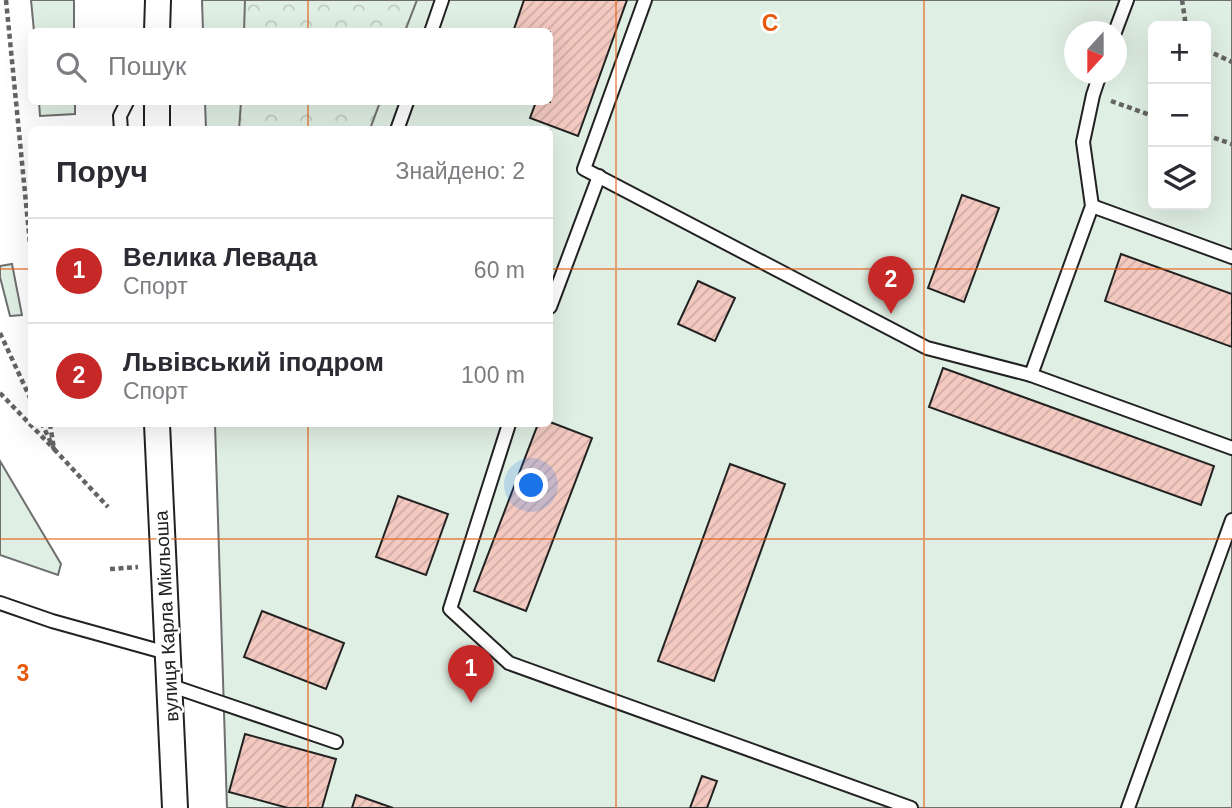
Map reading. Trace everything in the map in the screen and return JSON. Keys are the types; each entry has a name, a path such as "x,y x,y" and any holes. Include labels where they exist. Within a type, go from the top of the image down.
{"street":[{"path":"157,28 158,0"},
{"path":"157,105 157,126"},
{"name":"вулиця Карла Мікльоша","path":"157,427 175,808"}],"lane":[{"path":"432,28 442,0"},
{"path":"645,0 584,169 927,348 1031,375 1232,448"},
{"path":"1119,21 1127,0"},
{"path":"1031,375 1092,206 1083,142 1097,84"},
{"path":"121,126 120,116 126,105"},
{"path":"398,126 406,105"},
{"path":"553,299 599,176"},
{"path":"1092,206 1232,257"},
{"path":"508,427 450,609 509,663 911,808"},
{"path":"1128,808 1232,520"},
{"path":"0,603 167,653"},
{"path":"169,685 336,742"}],"path":[{"path":"6,0 28,223"},
{"path":"1182,0 1185,21"},
{"path":"1211,52 1232,62"},
{"path":"1093,95 1148,114"},
{"path":"1211,137 1232,144"},
{"path":"0,333 28,393"},
{"path":"0,393 28,422"},
{"path":"33,427 108,507"},
{"path":"43,427 54,449"},
{"path":"50,427 54,449"}],"green space":[{"path":"31,0 74,0 74,28 34,28"},
{"path":"202,0 1232,0 1232,808 227,808 215,427 553,427 553,126 206,126 205,105 553,105 553,28 203,28"},
{"path":"245,0 417,0 406,28 244,28"},
{"path":"39,105 75,105 75,114 40,116"},
{"path":"241,105 379,105 371,126 239,126"},
{"path":"12,264 22,315 10,316 0,277 0,266"},
{"path":"0,461 61,564 58,575 0,555"}],"building":[{"path":"524,0 627,0 578,136 530,118 535,105 553,105 553,28 514,28"},
{"path":"962,195 999,208 964,302 928,288"},
{"path":"1121,254 1232,294 1232,347 1105,301"},
{"path":"698,281 735,298 715,341 678,324"},
{"path":"943,368 1214,466 1201,505 929,407"},
{"path":"553,423 592,438 526,611 474,591 537,427 553,427"},
{"path":"730,464 785,484 714,681 658,661"},
{"path":"398,496 448,514 426,575 376,557"},
{"path":"262,611 344,643 326,689 244,657"},
{"path":"245,734 336,759 322,808 288,808 229,792"},
{"path":"702,776 717,781 707,808 690,808"},
{"path":"356,795 393,808 352,808"}],"place":[{"name":"Львівський іподром","path":"891,314"},
{"name":"Велика Левада","path":"471,703"}]}
